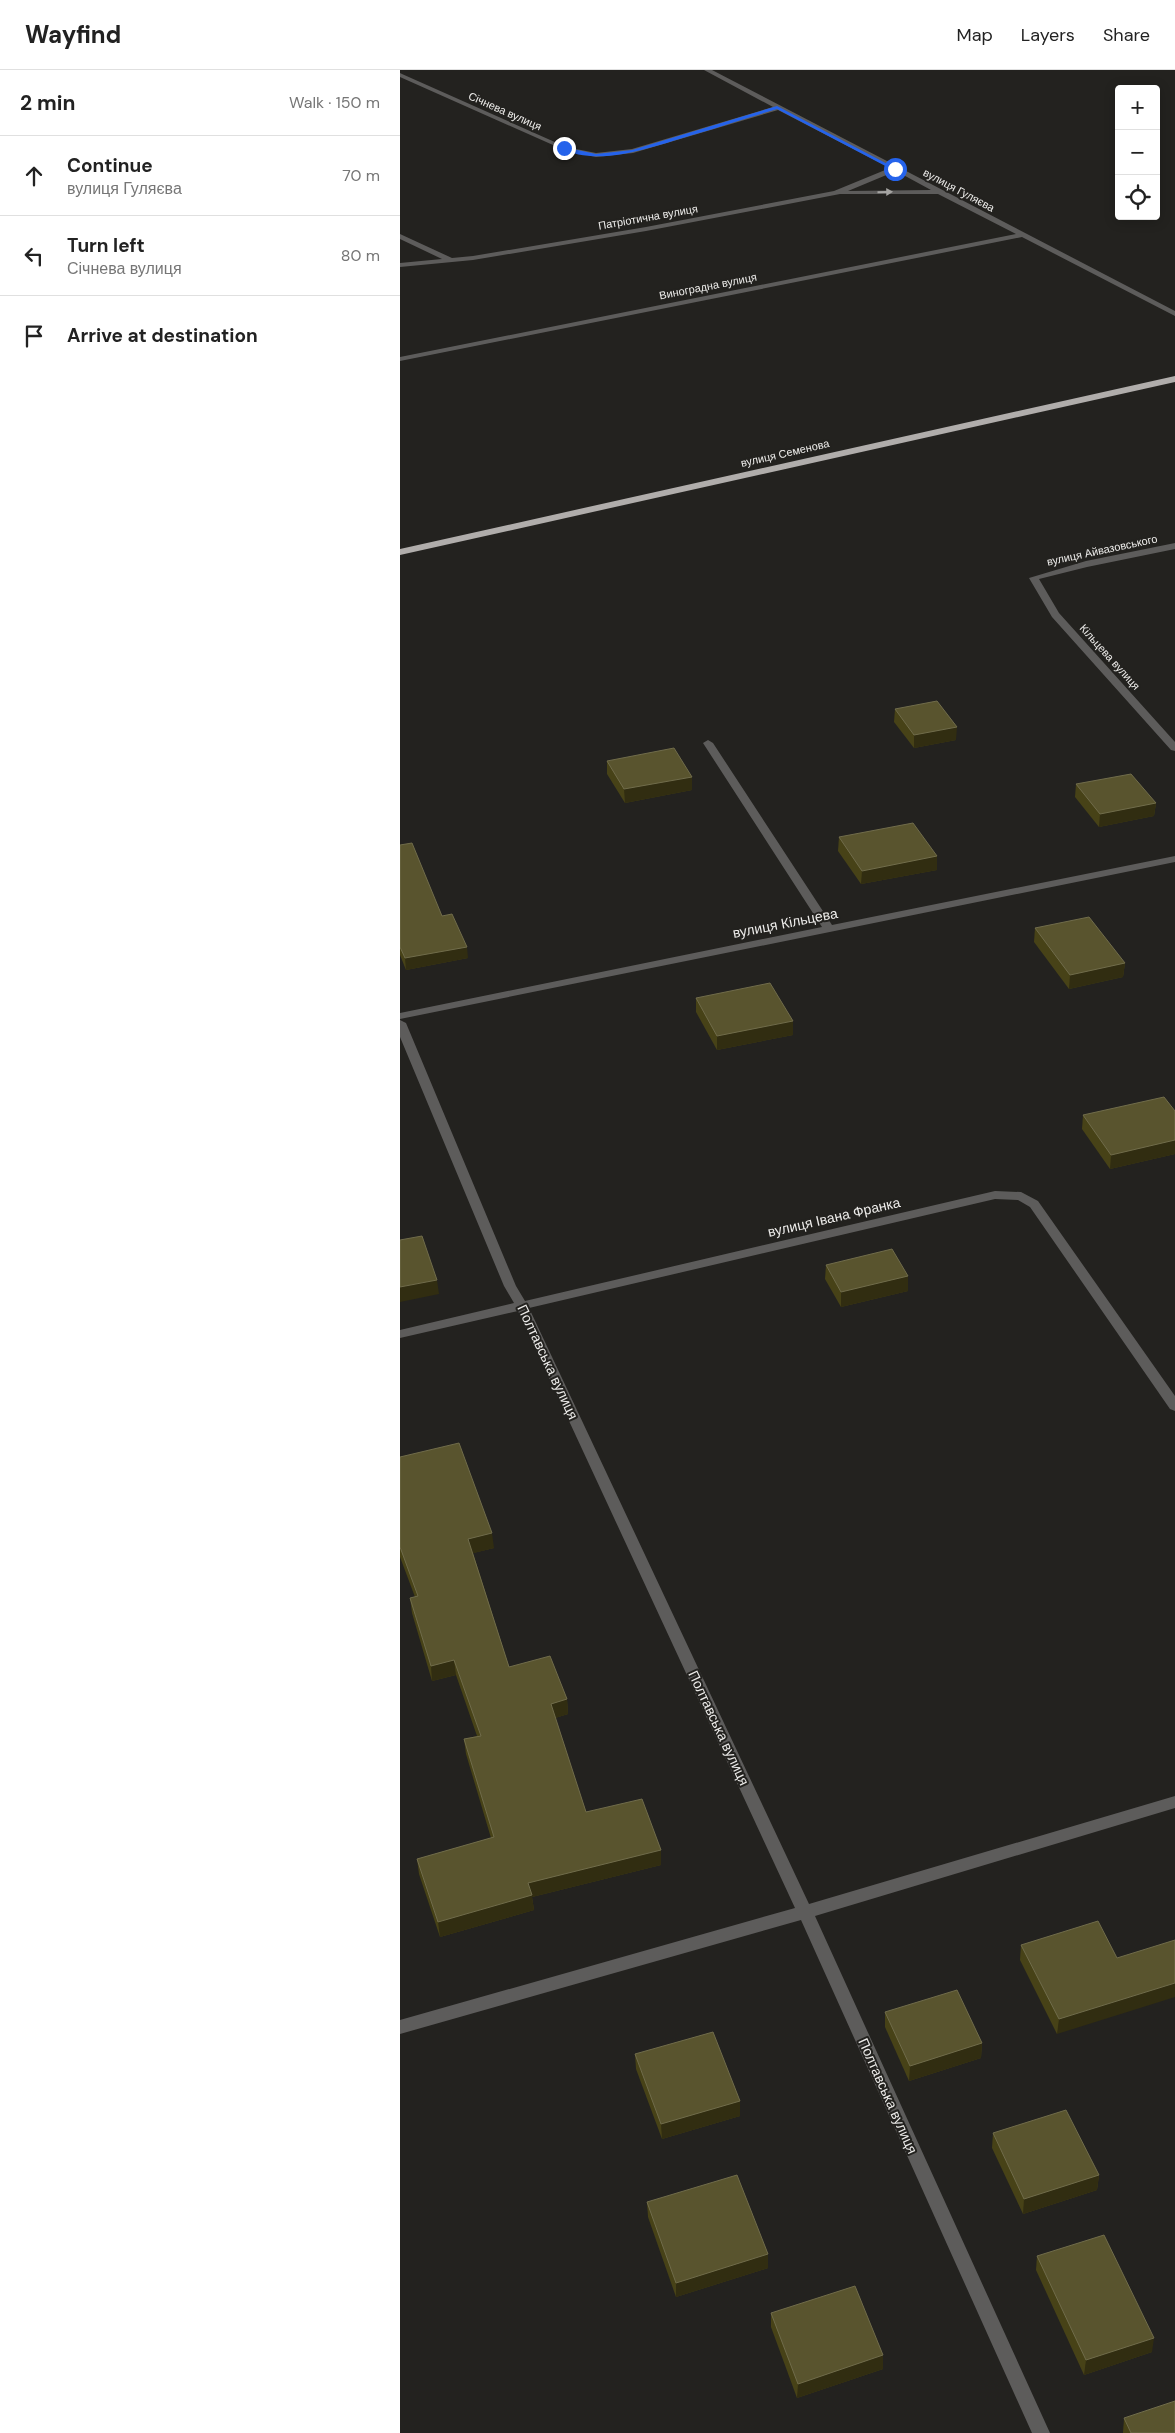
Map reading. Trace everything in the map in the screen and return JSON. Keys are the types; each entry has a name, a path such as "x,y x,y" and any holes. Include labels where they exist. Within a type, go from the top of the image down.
{"highway":[{"name":"вулиця Семенова","path":"400,552 1175,379"}],"street":[{"name":"вулиця Гуляєва","path":"706,70 1021,236 1175,314"},
{"name":"Січнева вулиця","path":"400,75 564,148 596,155 633,151 777,108"},
{"name":"Патріотична вулиця","path":"400,265 473,258 646,229 836,193 895,169"},
{"path":"836,193 938,192"},
{"path":"400,236 449,259"},
{"name":"Виноградна вулиця","path":"400,359 1021,236"},
{"name":"вулиця Айвазовського","path":"1034,578 1086,564 1175,546"},
{"name":"Кільцева вулиця","path":"1034,578 1055,615 1175,748"},
{"path":"708,743 829,929"},
{"name":"вулиця Кільцева","path":"400,1016 1175,859"},
{"name":"Полтавська вулиця","path":"400,1023 510,1286 522,1306 805,1912 1041,2433"},
{"name":"вулиця Івана Франка","path":"400,1334 995,1195 1021,1196 1034,1204 1175,1406"},
{"path":"400,2027 805,1912 1175,1802"}],"building":[{"path":"937,701 957,727 914,735 895,709"},
{"path":"674,748 692,777 624,789 607,761"},
{"path":"1131,774 1156,803 1100,814 1076,784"},
{"path":"913,823 937,856 862,871 839,837"},
{"path":"412,843 442,916 452,914 467,947 405,958 400,947 400,845"},
{"path":"1089,917 1125,963 1070,975 1035,928"},
{"path":"770,983 793,1021 717,1036 696,998"},
{"path":"1164,1097 1175,1111 1175,1140 1111,1155 1083,1115"},
{"path":"422,1236 437,1280 400,1287 400,1240"},
{"path":"892,1249 908,1276 841,1292 826,1265"},
{"path":"459,1443 492,1533 468,1539 509,1667 550,1656 567,1699 551,1704 586,1812 642,1799 661,1850 528,1883 532,1895 438,1922 417,1859 494,1837 464,1739 481,1736 454,1660 431,1666 410,1598 418,1596 400,1547 400,1457"},
{"path":"1098,1921 1117,1958 1175,1940 1175,1983 1059,2019 1021,1945"},
{"path":"957,1990 982,2043 910,2066 885,2012"},
{"path":"713,2032 740,2101 661,2124 635,2054"},
{"path":"1066,2110 1099,2175 1024,2199 993,2133"},
{"path":"737,2175 768,2254 676,2283 647,2202"},
{"path":"1104,2235 1154,2338 1086,2360 1037,2256"},
{"path":"855,2286 883,2355 798,2384 771,2313"},
{"path":"1175,2401 1175,2433 1131,2433 1124,2418"}],"route":[{"path":"564,148 580,153 614,155 683,137 777,108 895,169"}]}
